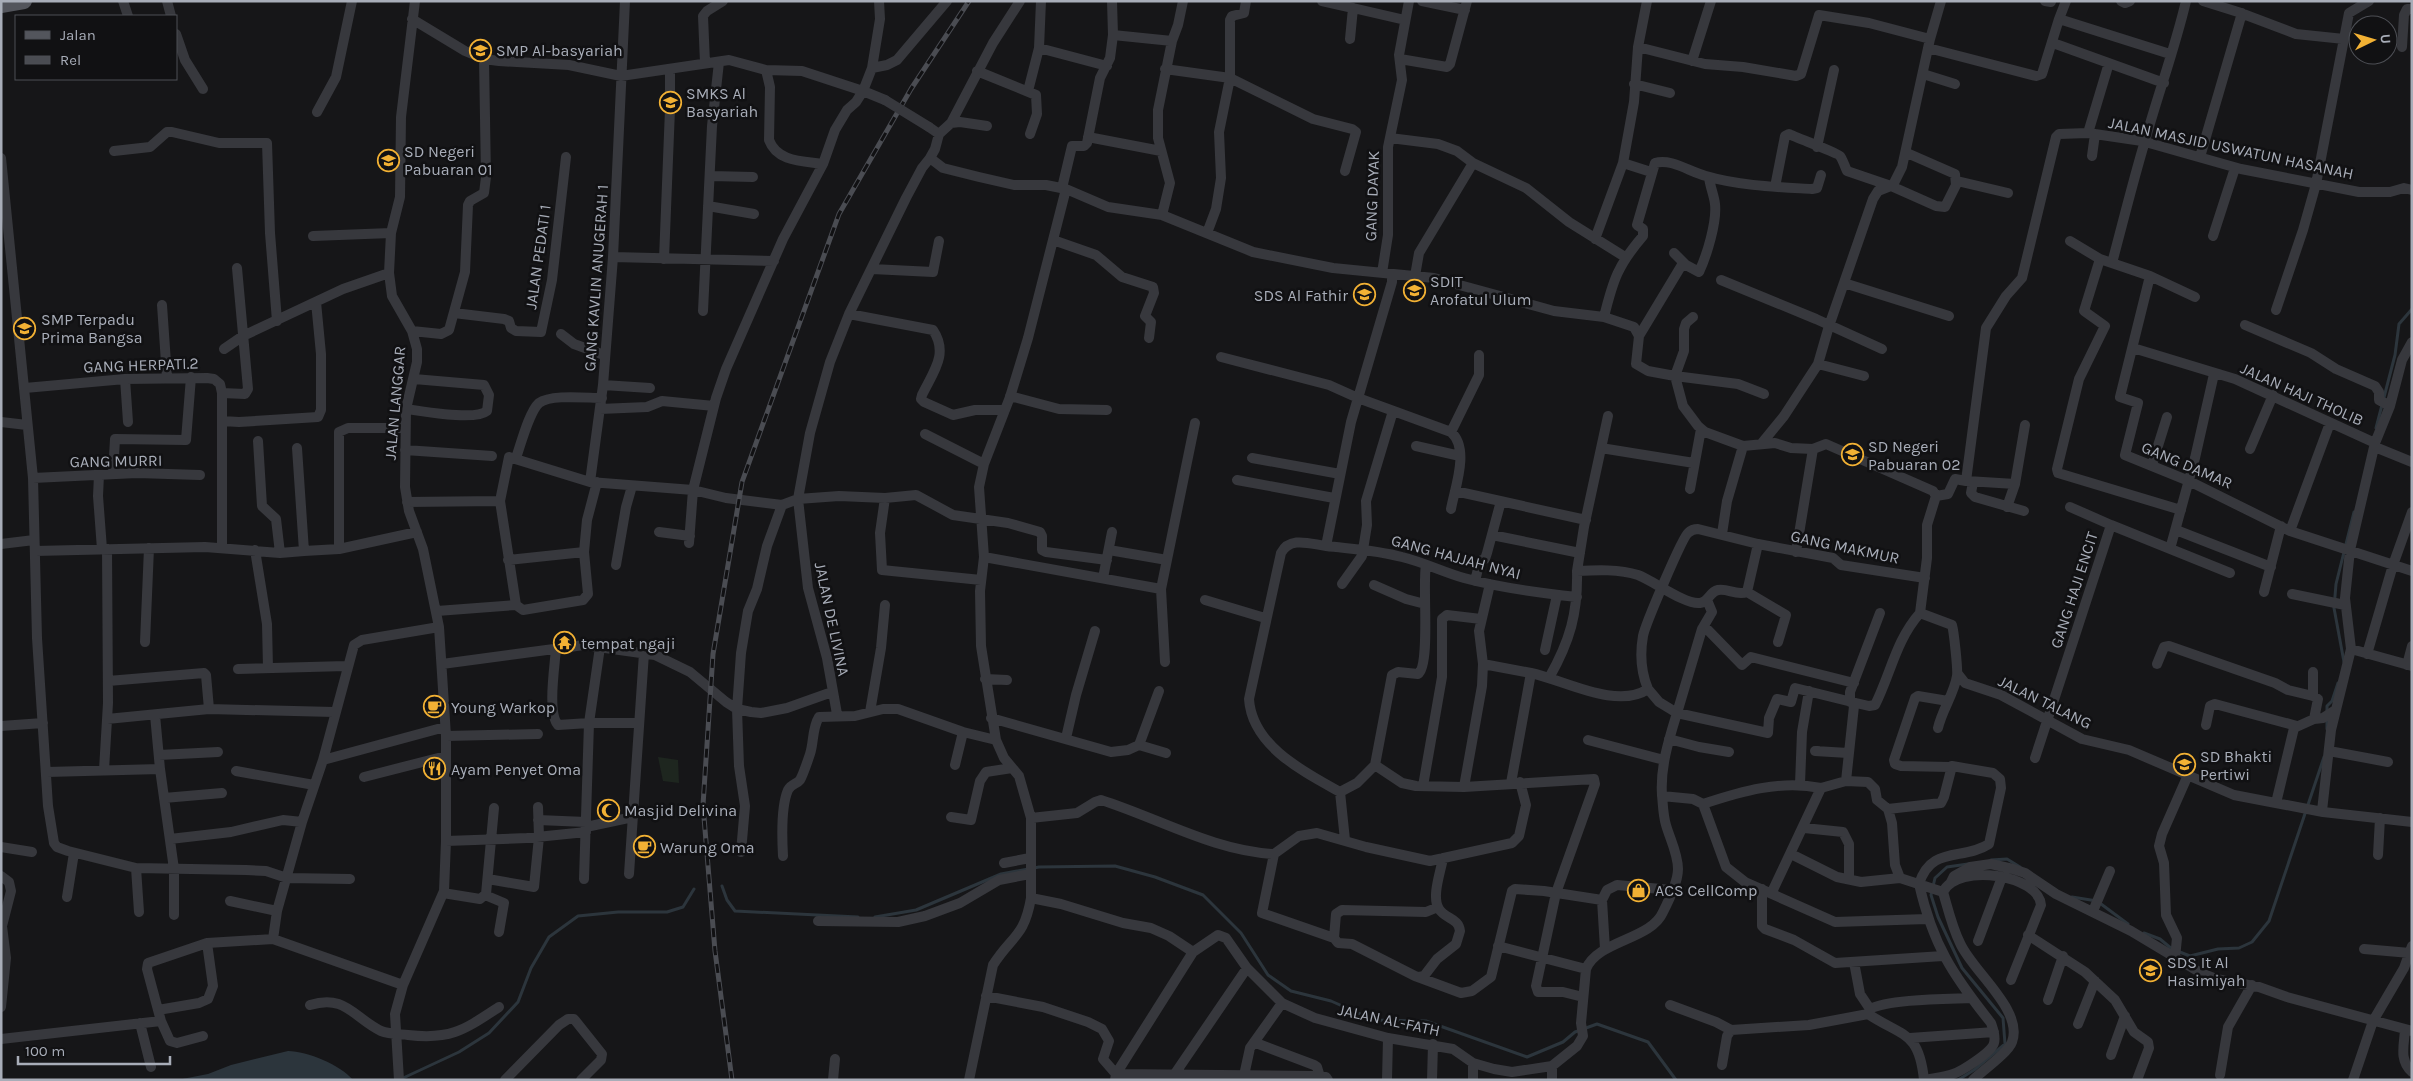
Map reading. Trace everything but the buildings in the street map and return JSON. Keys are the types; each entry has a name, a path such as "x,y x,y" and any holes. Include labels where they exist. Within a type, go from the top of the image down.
{"main road":[{"path":"1,5 24,1"}],"street":[{"path":"123,1 128,15"},
{"path":"167,1 171,15"},
{"path":"317,112 336,77 352,1"},
{"name":"JALAN LANGGAR","path":"399,1078 395,1014 403,986 443,893 446,841 446,756 439,627 423,549 407,502 406,410 414,379 417,349 412,331 392,296 389,272 391,234 400,197 401,118 415,1"},
{"name":"GANG KAVLIN ANUGERAH 1","path":"437,611 516,605 523,610 583,600 588,594 584,552 587,520 594,482 613,257 625,1"},
{"path":"705,63 703,16 706,11 723,1"},
{"path":"659,532 690,539 693,490 714,406 726,369 774,261 804,198 823,164 840,120 863,91 872,68 880,19 879,1"},
{"path":"872,68 887,65 897,60 947,1"},
{"path":"412,19 484,59 569,65 621,76 729,60 766,70 802,71 885,100 939,134 951,123 977,71 1020,1"},
{"path":"1028,91 1039,48 1041,1"},
{"path":"969,1080 993,965 999,955 1019,935 1028,918 1031,898 1031,818 1019,776 1004,758 996,740 985,679 981,646 981,580 984,557 980,479 1010,396 1028,338 1053,240 1072,146 1086,145 1100,78 1107,66 1113,35 1112,1"},
{"path":"1162,215 1170,183 1161,151 1158,110 1165,69 1183,1"},
{"path":"1207,233 1216,209 1219,194 1221,167 1219,132 1230,78 1230,20 1232,16 1244,13 1246,1"},
{"path":"1322,1 1405,20"},
{"name":"GANG DAYAK","path":"1326,546 1334,498 1358,398 1392,282 1387,274 1388,146 1402,80 1400,59 1409,1"},
{"path":"1400,59 1446,67 1450,64 1466,5 1422,1"},
{"path":"1595,239 1623,163 1632,110 1638,47 1647,1"},
{"path":"1692,61 1711,1"},
{"path":"1762,443 1789,410 1818,364 1829,326 1873,199 1878,191 1896,182 1907,153 1929,44 1941,1"},
{"path":"1638,47 1692,61 1799,76 1817,18 1823,15 1869,23 1929,44 2036,76 2042,74 2053,43 2058,19 2066,1"},
{"path":"2121,1 2125,3 2130,1"},
{"path":"2112,263 2144,141 2164,83 2170,54 2186,1"},
{"path":"2203,1 2242,13 2296,34 2344,39"},
{"path":"2276,310 2303,230 2316,184 2350,12 2369,1"},
{"path":"1350,38 1353,8"},
{"path":"2402,47 2404,15 2407,10 2412,9"},
{"path":"2200,157 2242,13"},
{"path":"2058,19 2170,54"},
{"path":"1113,35 1172,41"},
{"path":"178,40 185,60 203,90"},
{"path":"2053,43 2164,83"},
{"path":"1039,48 1107,66"},
{"path":"412,331 441,334 449,330 454,313 464,272 468,205 470,201 482,197 486,177 484,59"},
{"path":"703,311 712,126 720,62"},
{"path":"2092,156 2092,134 2109,64"},
{"path":"1165,69 1230,78 1313,119 1352,128 1356,132 1345,171"},
{"path":"664,259 670,70"},
{"path":"766,70 770,87 769,140 771,147 775,152 792,160 823,164"},
{"path":"1817,147 1834,70"},
{"path":"977,71 1028,91 1038,98 1036,114 1030,134"},
{"path":"1923,74 1955,84"},
{"path":"1634,84 1670,93"},
{"path":"951,123 960,122 986,126"},
{"path":"114,151 150,147 167,132 219,143 267,143 270,233 277,321"},
{"name":"JALAN DE LIVINA","path":"442,664 574,645 655,655 690,672 737,709 761,714 787,708 832,692 827,658 808,588 798,499 810,433 830,362 849,314 906,198 922,168 935,149 939,134"},
{"path":"1775,187 1785,136 1789,134 1817,147 1836,153 1847,171 1891,186 1942,208 1945,207 1957,181 1955,174 1950,170 1907,153"},
{"name":"JALAN MASJID USWATUN HASANAH","path":"1969,481 1986,328 2006,296 2022,278 2056,137 2059,134 2092,134 2144,141 2235,168 2367,193 2390,192 2404,188 2412,190"},
{"path":"1088,137 1161,151"},
{"path":"1390,138 1438,144 1457,151 1473,163 1526,188 1569,222 1625,257"},
{"name":"JALAN PEDATI 1","path":"454,313 504,319 509,321 511,328 516,331 541,332 552,280 566,157"},
{"path":"1,158 33,478 37,638 48,806 54,843 61,849 74,853 136,868 257,870 287,878 350,879"},
{"path":"930,158 944,168 1008,184 1064,188 1108,207 1162,215 1253,252 1333,268 1454,282 1554,311 1604,317 1634,328 1639,336"},
{"path":"1604,317 1611,288 1625,257 1644,233 1636,225 1636,221 1644,202 1655,163 1667,162 1709,177 1775,187 1817,188 1821,175"},
{"path":"1415,276 1419,252 1473,163"},
{"path":"1623,163 1651,172"},
{"path":"2213,236 2235,168"},
{"path":"711,176 753,177"},
{"path":"1674,253 1684,263 1699,272 1708,251 1716,214 1709,177"},
{"path":"1957,181 2008,193"},
{"path":"708,206 754,214"},
{"path":"313,236 391,234"},
{"path":"1053,240 1096,255 1122,278 1153,287 1154,293 1145,316 1151,322 1149,338"},
{"path":"872,269 933,272 939,241"},
{"path":"2070,241 2100,260 2150,276 2196,297"},
{"path":"613,257 774,261"},
{"path":"2100,260 2084,312 2105,326 2079,379 2057,469 2058,473 2181,510"},
{"path":"1684,263 1639,336 1636,364 1648,371 1738,384 1764,394"},
{"path":"222,547 222,393 245,394 248,389 237,268"},
{"path":"224,349 243,336 360,282 389,272"},
{"path":"2134,348 2150,276"},
{"path":"1721,280 1882,349"},
{"path":"1844,283 1949,316"},
{"path":"222,421 239,422 318,417 321,410 321,354 316,302"},
{"path":"162,305 167,377"},
{"path":"849,314 933,330 940,343 940,357 922,394 921,399 924,402 953,415 975,410 1005,410"},
{"path":"1663,588 1646,624 1643,637 1642,667 1648,689 1659,702 1677,713 1768,733 1770,718 1777,699 1791,702 1795,688 1869,706 1876,705 1897,648 1911,623 1920,613 1925,578 1927,525 1936,496 1933,491 1913,480 1826,444 1813,449 1791,448 1775,443 1743,446 1701,429 1683,406 1675,376 1684,351 1684,329 1686,323 1693,317"},
{"path":"2245,325 2311,353 2336,370 2375,386 2385,403"},
{"path":"561,334 574,344 604,355"},
{"path":"2278,803 2292,733 2298,726 2325,715 2351,650 2338,604 2346,549 2385,403 2402,360 2412,342"},
{"name":"JALAN HAJI THOLIB","path":"2134,348 2235,379 2274,395 2412,462"},
{"name":"GANG DAMAR","path":"2134,348 2120,397 2138,403 2125,455 2189,480 2286,529 2412,571"},
{"path":"1451,432 1479,375 1479,355"},
{"path":"1221,357 1330,385 1358,398 1451,432 1460,445 1460,456 1451,509"},
{"path":"1818,364 1864,376"},
{"path":"2170,549 2189,480 2214,374"},
{"path":"113,474 115,439 186,440 191,377"},
{"name":"GANG HERPATI.2","path":"25,388 125,379 191,377 214,379 220,384 222,393"},
{"path":"125,379 128,422"},
{"path":"406,410 459,415 483,414 486,411 489,394 484,385 414,379"},
{"path":"603,385 650,388"},
{"path":"2250,449 2274,395"},
{"path":"1010,396 1059,409 1107,410"},
{"path":"516,458 533,411 538,404 546,400 556,398 647,407 662,401 714,406"},
{"path":"1342,584 1359,564 1364,549 1367,525 1366,501 1393,411"},
{"path":"1549,678 1559,660 1574,623 1577,571 1608,416"},
{"path":"2152,465 2167,417"},
{"path":"1,422 27,425"},
{"path":"2264,592 2271,567 2330,423"},
{"path":"1165,662 1161,589 1195,424"},
{"path":"2007,507 2015,484 2026,425"},
{"path":"339,549 340,432 348,428 405,428"},
{"path":"1690,489 1701,429"},
{"path":"925,434 984,464"},
{"path":"258,441 262,506 276,519 280,552"},
{"path":"1416,446 1460,456"},
{"path":"1722,534 1727,501 1743,446"},
{"path":"296,448 304,551"},
{"path":"1601,448 1694,463"},
{"path":"1796,552 1813,449"},
{"path":"405,450 492,456"},
{"path":"516,605 500,501 509,456 594,482 693,490 726,498 782,506 798,499 839,496 885,498 916,495 946,512 1040,532 1042,536 1042,550 1046,552 1167,560"},
{"path":"1252,458 1340,474"},
{"name":"GANG MURRI","path":"33,478 113,474 200,475"},
{"path":"99,476 98,496 104,549 108,681 108,719 104,770"},
{"path":"1936,496 1948,494 1955,478 1969,481 2015,484"},
{"path":"1237,480 1334,498"},
{"path":"1969,481 1972,495 2024,511"},
{"path":"616,565 626,506 632,486"},
{"path":"1455,491 1586,520"},
{"path":"885,498 880,533 882,570 981,580"},
{"path":"407,502 500,501"},
{"path":"1475,581 1480,561 1485,558 1487,553 1501,501"},
{"path":"741,852 745,806 739,766 737,709 741,652 748,612 757,589 766,546 782,506"},
{"path":"2070,507 2111,525"},
{"path":"2367,654 2393,564 2412,512"},
{"name":"GANG HAJI ENCIT","path":"2035,758 2111,525 2230,572"},
{"name":"GANG MAKMUR","path":"1663,588 1688,532 1698,529 1758,544 1833,558 1841,565 1925,578"},
{"path":"2176,530 2271,567"},
{"path":"35,551 222,547 280,552 304,551 339,549 417,532"},
{"path":"1105,578 1112,532"},
{"path":"1492,534 1580,553"},
{"path":"1,544 34,540"},
{"name":"GANG HAJJAH NYAI","path":"1340,792 1284,758 1271,746 1258,726 1249,706 1250,691 1278,558 1284,547 1292,542 1364,549 1402,557 1475,581 1577,597"},
{"path":"1747,592 1758,544"},
{"path":"145,642 149,548"},
{"path":"255,550 264,605 268,668"},
{"path":"508,560 584,552"},
{"path":"984,557 1161,589"},
{"path":"1345,840 1340,792 1357,783 1375,765 1392,675 1398,672 1418,674 1424,668 1425,604 1423,579 1426,564"},
{"path":"1577,571 1621,572 1637,575 1698,604 1707,600 1713,592 1718,590 1741,594 1747,592 1786,615 1778,642"},
{"path":"1464,787 1482,686 1483,664 1479,639 1481,619 1490,584"},
{"path":"1374,585 1406,599 1425,604"},
{"path":"2292,594 2338,604"},
{"path":"1544,650 1557,595"},
{"path":"1204,600 1265,618"},
{"path":"1552,1080 1552,1066 1573,1049 1583,1036 1581,1023 1586,969 1589,962 1605,949 1626,941 1656,921 1663,914 1672,890 1678,868 1665,822 1662,796 1664,760 1704,626 1712,612 1707,600"},
{"path":"870,712 881,648 884,605"},
{"path":"1846,781 1853,702 1850,692 1880,613"},
{"path":"1920,613 1952,625 1958,674 1938,728"},
{"path":"1423,786 1442,677 1442,619 1447,615 1481,619"},
{"path":"1704,626 1742,665 1751,657 1854,683"},
{"path":"273,940 277,911 302,822 323,760 346,666 354,645 362,640 439,627"},
{"path":"1066,738 1076,695 1095,631"},
{"path":"2157,664 2164,647 2169,646 2275,683 2288,690 2318,699 2325,715 2329,751 2321,811"},
{"path":"2351,650 2410,666 2412,646"},
{"path":"584,879 589,722 600,647"},
{"path":"556,648 553,709 555,722 563,726 589,722 639,724"},
{"path":"629,874 644,653"},
{"path":"1483,664 1531,673 1602,694 1633,696 1648,689"},
{"path":"238,669 346,666"},
{"path":"2313,672 2313,696"},
{"path":"108,681 204,673 206,676 209,710"},
{"path":"1531,673 1516,783 1526,806 1519,836 1516,840 1494,848 1425,861 1317,833 1299,836 1274,854 1262,912 1263,915 1334,938 1338,943 1352,944 1394,967 1461,994 1468,993 1491,977 1512,891 1515,889 1556,892 1602,900"},
{"name":"JALAN TALANG","path":"1958,674 1965,683 2001,695 2082,739 2129,750 2234,795 2321,811 2412,822"},
{"path":"985,679 1007,680"},
{"path":"1140,745 1159,691"},
{"path":"1800,784 1802,732 1809,691"},
{"path":"832,692 837,714"},
{"path":"1854,962 1860,994 1869,1011 1910,1038 1919,1054 1924,1080 1953,1074 1990,1050 1994,1044 1994,1032 1991,1024 1943,956 1927,918 1920,884 1923,872 1938,858 1986,846 1991,837 2001,788 2000,779 1993,773 1954,765 1950,767 1901,766 1895,764 1894,760 1915,698 1918,696 1948,701"},
{"path":"2206,725 2210,706 2215,704 2298,726"},
{"path":"783,856 784,809 788,790 800,779 810,755 816,722 819,716 837,714 848,716 890,708 898,709 963,732 996,740"},
{"path":"108,719 209,710 334,712"},
{"path":"155,716 160,769 174,869 174,916"},
{"path":"991,718 1112,752 1128,750 1140,745 1166,754"},
{"path":"1,726 44,723"},
{"path":"323,760 445,731 538,734"},
{"path":"955,765 963,732"},
{"path":"1669,739 1729,752"},
{"path":"1588,740 1664,760"},
{"path":"1818,752 1815,751 1848,753"},
{"path":"2329,751 2388,762"},
{"path":"159,755 218,752"},
{"path":"364,777 446,756"},
{"path":"1375,765 1409,786 1464,787 1591,777 1595,782 1556,892 1536,986 1538,992 1563,992 1584,998"},
{"path":"1888,809 1941,803 1950,767"},
{"path":"951,817 971,820 980,781 986,772 1012,768"},
{"path":"47,772 160,769"},
{"path":"236,771 314,784"},
{"path":"2176,953 2175,933 2166,915 2164,863 2160,855 2160,846 2162,834 2188,775"},
{"path":"1662,796 1693,799 1703,804 1755,789 1800,784 1821,788 1846,781 1868,782 1875,789 1877,800 1888,809 1892,823 1894,856 1900,878"},
{"path":"1821,788 1804,828 1767,890 1762,926 1765,929 1781,933 1835,963 1943,956"},
{"path":"164,798 222,793"},
{"path":"1031,818 1077,813 1094,802 1101,800 1216,843 1274,854"},
{"path":"1703,804 1726,867 1745,882 1767,890 1835,922 1927,918"},
{"path":"488,880 530,888 534,887 536,884 539,837 538,807"},
{"path":"443,893 480,898 485,895 494,808"},
{"path":"446,841 539,837 633,817"},
{"path":"2378,855 2380,818"},
{"path":"170,839 231,832 283,820 302,822"},
{"path":"538,820 586,827"},
{"path":"1804,828 1843,832 1849,844 1849,880"},
{"path":"1,847 32,852"},
{"path":"67,897 74,853"},
{"path":"1790,854 1837,877 1861,882 1900,878 1943,889 1972,875 1983,874 2002,877 2037,893 2041,906 2011,980"},
{"path":"1419,977 1424,976 1437,959 1456,944 1460,931 1458,923 1442,913 1438,907 1437,894 1444,858"},
{"path":"1004,863 1030,867"},
{"path":"1943,889 1960,871 1983,865 2001,866 2025,873 2056,894 2095,908 2176,953 2201,973 2216,979 2252,986 2373,1022 2409,1030 2403,1053 2405,1066 2412,1072"},
{"path":"818,921 898,922 925,916 960,902 999,880 1030,867"},
{"path":"136,868 139,912"},
{"path":"2095,908 2110,871"},
{"path":"1,876 9,882 11,887 2,926 6,958 1,1007"},
{"path":"1978,941 2002,877"},
{"path":"1605,949 1602,900 1607,890 1618,885 1672,890"},
{"path":"1943,889 1960,944 1995,992 2012,1022 2012,1042 2007,1050 1973,1080"},
{"path":"485,895 504,902 499,932"},
{"path":"1031,898 1151,928 1169,936 1193,952"},
{"path":"230,901 277,911"},
{"path":"1334,938 1336,914 1342,910 1426,912 1438,907"},
{"path":"2028,935 2063,956 2095,981 2115,1000 2134,1032 2148,1042 2148,1048 2137,1080"},
{"name":"JALAN AL-FATH","path":"1115,1077 1193,952 1214,936 1226,938 1247,968 1282,1003 1315,1018 1388,1038 1432,1044 1458,1051 1473,1063 1512,1076 1552,1066"},
{"path":"203,1036 172,1043 158,1010 147,969 148,963 208,943 273,940 403,986"},
{"path":"158,1010 208,1000 213,986 208,943"},
{"path":"1498,946 1586,969"},
{"path":"2353,1080 2373,1022 2404,968 2411,949 2364,949"},
{"path":"2048,1000 2063,956"},
{"path":"1174,1074 1247,968"},
{"path":"2078,1024 2095,981"},
{"path":"2220,1076 2228,1027 2252,986"},
{"path":"986,996 1043,1007 1102,1029 1109,1041 1103,1059 1115,1077 1174,1074 1324,1078"},
{"path":"1670,1006 1716,1022 1731,1030 1809,1025 1869,1011 1877,1006 1921,1000 1971,998"},
{"path":"310,1005 322,1001 338,1003 352,1010 380,1030 395,1034 432,1038 447,1036 461,1031 499,1007"},
{"path":"1243,1077 1246,1057 1250,1048 1256,1043 1282,1003"},
{"path":"2111,1055 2125,1016"},
{"path":"505,1080 559,1025 568,1019 574,1019 602,1054 601,1060 581,1080"},
{"path":"1,1039 162,1021"},
{"path":"140,1023 151,1067"},
{"path":"1722,1064 1727,1036 1731,1030"},
{"path":"1910,1038 1994,1032"},
{"path":"1387,1080 1388,1038"},
{"path":"1256,1043 1314,1065 1324,1078"},
{"path":"1432,1044 1432,1080"},
{"path":"833,1080 835,1059"},
{"path":"1473,1063 1473,1080"}],"shaded area":[{"path":"658,757 678,760 679,783 663,781"},
{"path":"288,1051 304,1053 332,1064 348,1074 353,1080 177,1080 208,1074 231,1065"}],"waterway":[{"path":"2376,428 2395,355 2399,324 2412,309"},
{"path":"2344,662 2334,608 2336,584 2354,512"},
{"path":"2327,729 2327,706 2332,701 2338,683"},
{"path":"2144,933 2160,939 2172,949 2190,956 2218,949 2239,948 2252,942 2269,921 2324,757"},
{"path":"1991,860 2007,859 2020,867"},
{"path":"1958,1080 1974,1070 2005,1044 2003,1018 1962,968 1938,917 1931,895 1935,878 1947,867 1968,864"},
{"path":"875,917 916,910 1001,874 1039,867 1115,866 1155,877 1203,895 1241,933 1268,975 1291,991 1331,1001 1374,1020 1426,1021 1527,1057 1563,1042 1575,1032 1597,1024 1648,1042 1676,1080"},
{"path":"722,886 727,900 735,911 858,917"},
{"path":"401,1079 459,1052 489,1033 518,1002 531,968 549,937 578,916 618,912 667,912 683,907 694,889"},
{"path":"2072,897 2097,901 2128,924"}],"railway":[{"path":"732,1080 715,951 703,805 713,654 742,482 839,214 911,89 969,1"}],"place":[{"name":"SMP Al-basyariah","path":"480,50"},
{"name":"SMKS Al Basyariah","path":"670,102"},
{"name":"SD Negeri Pabuaran 01","path":"388,160"},
{"name":"SDIT Arofatul Ulum","path":"1414,290"},
{"name":"SDS Al Fathir","path":"1364,295"},
{"name":"SMP Terpadu Prima Bangsa","path":"25,328"},
{"name":"SD Negeri Pabuaran 02","path":"1852,455"},
{"name":"tempat ngaji","path":"565,643"},
{"name":"Young Warkop","path":"435,707"},
{"name":"SD Bhakti Pertiwi","path":"2184,765"},
{"name":"Ayam Penyet Oma","path":"435,769"},
{"name":"Masjid Delivina","path":"608,810"},
{"name":"Warung Oma","path":"644,847"},
{"name":"ACS CellComp","path":"1639,890"},
{"name":"SDS It Al Hasimiyah","path":"2151,971"}]}
